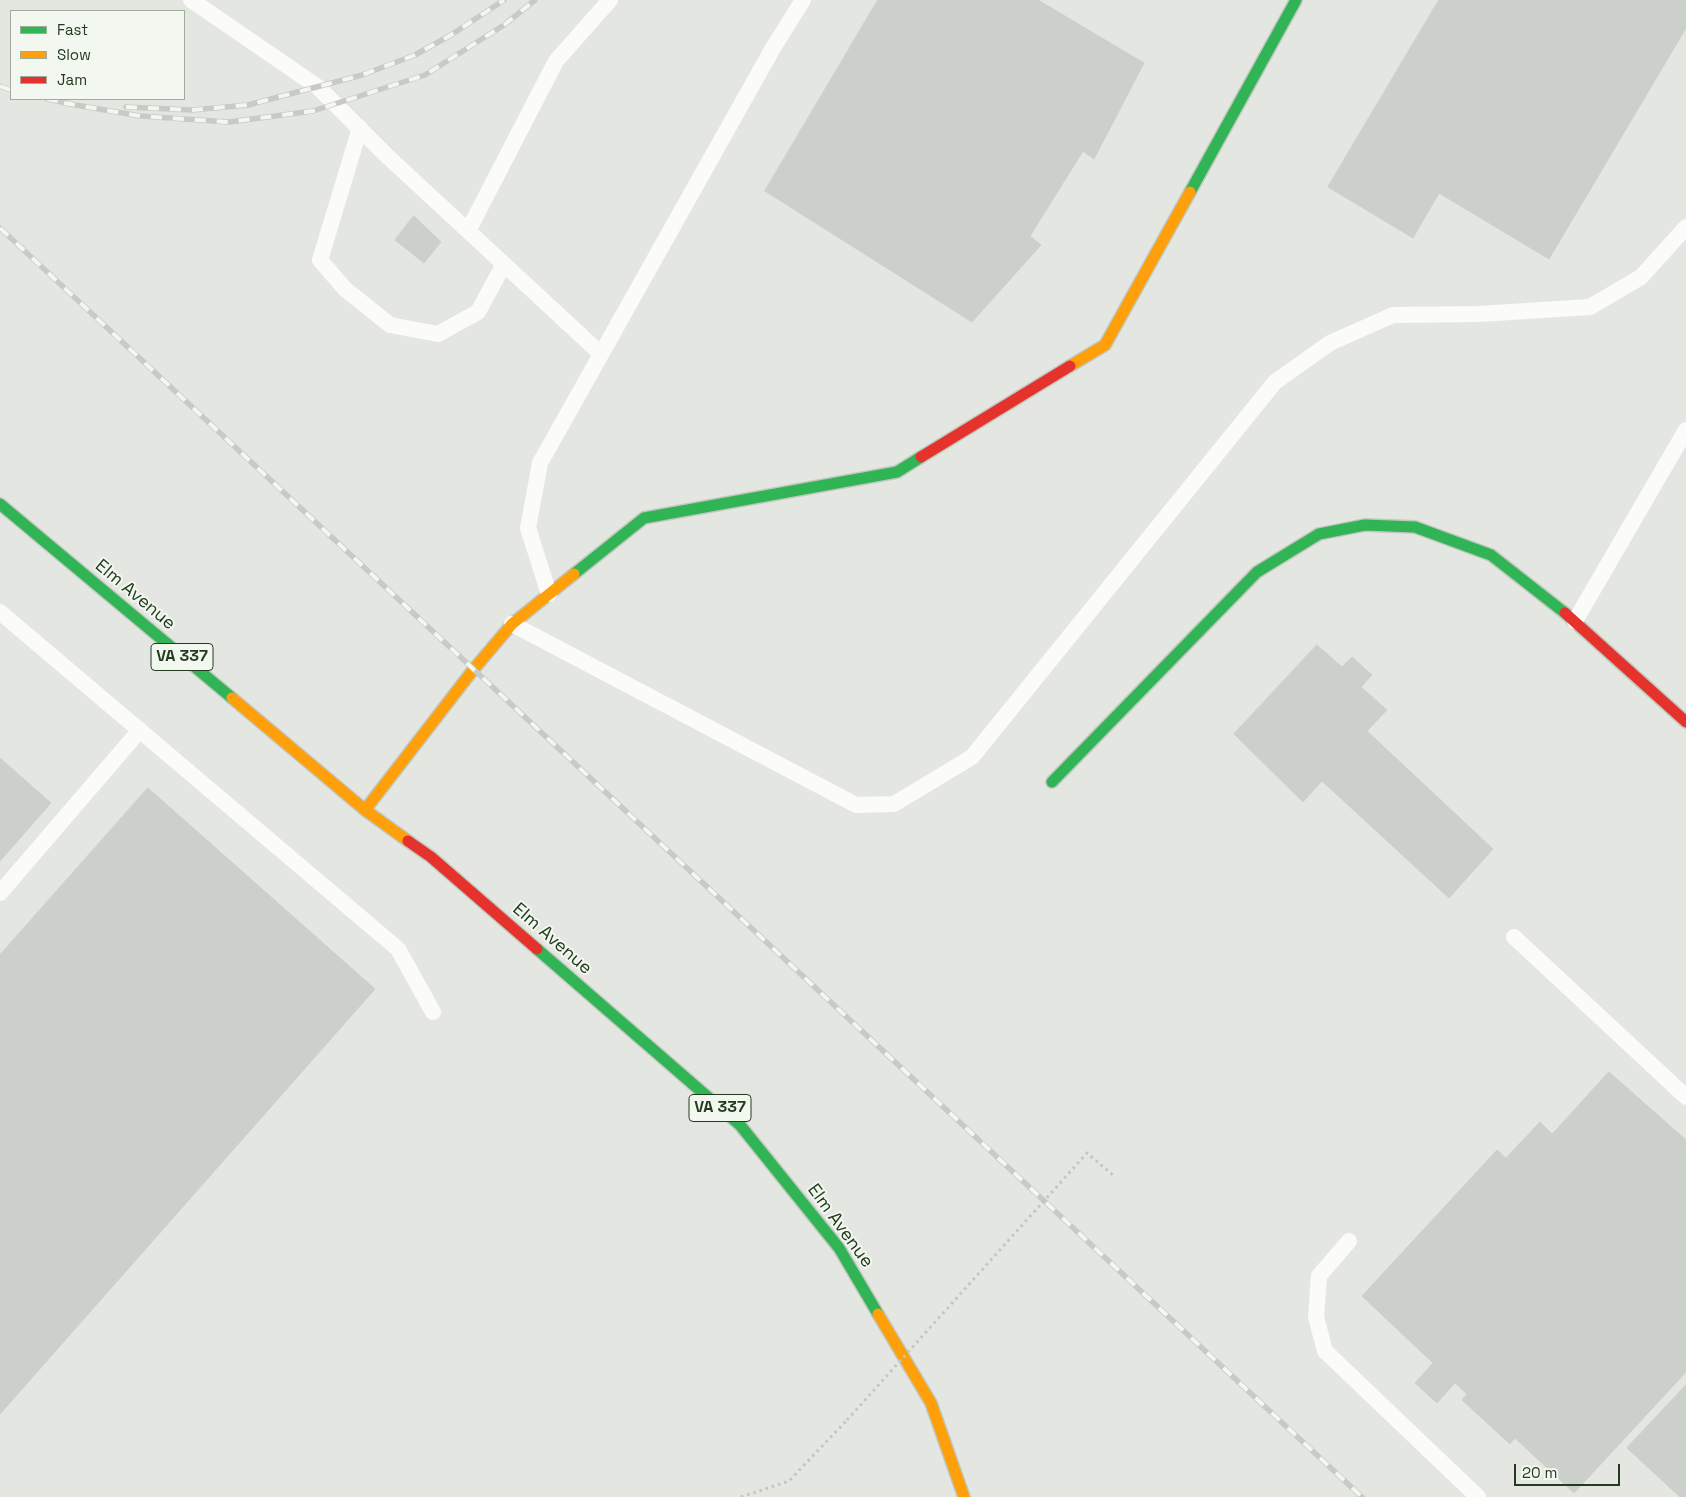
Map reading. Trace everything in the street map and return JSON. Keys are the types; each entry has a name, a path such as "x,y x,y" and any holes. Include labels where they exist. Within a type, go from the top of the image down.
{"street":[{"path":"365,810 512,624 644,518 897,472 1105,345 1296,0"},
{"name":"Elm Avenue","path":"0,504 365,810 431,856 740,1125 839,1248 931,1403 964,1497"},
{"path":"1052,782 1257,572 1319,534 1365,525 1415,527 1491,555 1575,621 1686,722"}],"lane":[{"path":"191,0 318,87 386,155 601,354"},
{"path":"468,231 556,61 610,0"},
{"path":"548,594 528,528 534,486 540,463 773,48 803,0"},
{"path":"360,128 320,260 346,290 390,325 438,334 478,312 504,264"},
{"path":"512,624 856,805 894,804 972,757 1275,382 1330,343 1394,315 1479,314 1590,307 1641,277 1686,227"},
{"path":"1575,621 1686,430"},
{"path":"0,612 398,949 433,1012"},
{"path":"0,893 140,730"},
{"path":"1514,937 1686,1097"},
{"path":"1349,1240 1319,1276 1316,1317 1325,1351 1478,1497"}],"path":[{"path":"741,1497 790,1481 1087,1153 1114,1176"}],"building":[{"path":"878,0 1038,0 1144,63 1094,159 1083,151 1030,236 1041,245 972,322 765,191"},
{"path":"1439,0 1686,0 1686,28 1549,259 1439,193 1413,238 1328,187"},
{"path":"414,216 441,242 424,263 395,240"},
{"path":"1317,645 1342,667 1352,657 1372,675 1361,687 1387,710 1367,731 1493,849 1449,898 1322,781 1303,802 1234,734"},
{"path":"0,758 51,803 0,861"},
{"path":"148,788 375,989 0,1414 0,955"},
{"path":"1609,1072 1686,1140 1686,1372 1574,1493 1515,1438 1510,1444 1462,1400 1467,1394 1455,1383 1437,1403 1415,1383 1433,1363 1362,1296 1497,1150 1506,1158 1540,1122 1552,1134"},
{"path":"1686,1385 1686,1497 1680,1497 1627,1448"}],"railway":[{"path":"126,107 192,110 248,105 362,75 415,55 451,35 504,0"},
{"path":"64,103 140,116 229,122 313,111 425,75 504,25 535,0"},
{"path":"0,86 10,90"},
{"path":"52,100 72,104"},
{"path":"0,228 1362,1497"}],"traffic: fast":[{"path":"1190,192 1296,0"},
{"path":"574,574 644,518 897,472 921,457"},
{"path":"0,504 232,698"},
{"path":"1052,782 1257,572 1319,534 1365,525 1415,527 1491,555 1565,613"},
{"path":"537,949 740,1125 839,1248 878,1314"}],"traffic: slow":[{"path":"1070,366 1105,345 1190,192"},
{"path":"365,810 473,670 512,624 574,574"},
{"path":"232,698 365,810 408,841"},
{"path":"878,1314 931,1403 964,1497"}],"traffic: jam":[{"path":"921,457 1070,366"},
{"path":"1565,613 1686,722"},
{"path":"408,841 431,857 537,949"}]}
